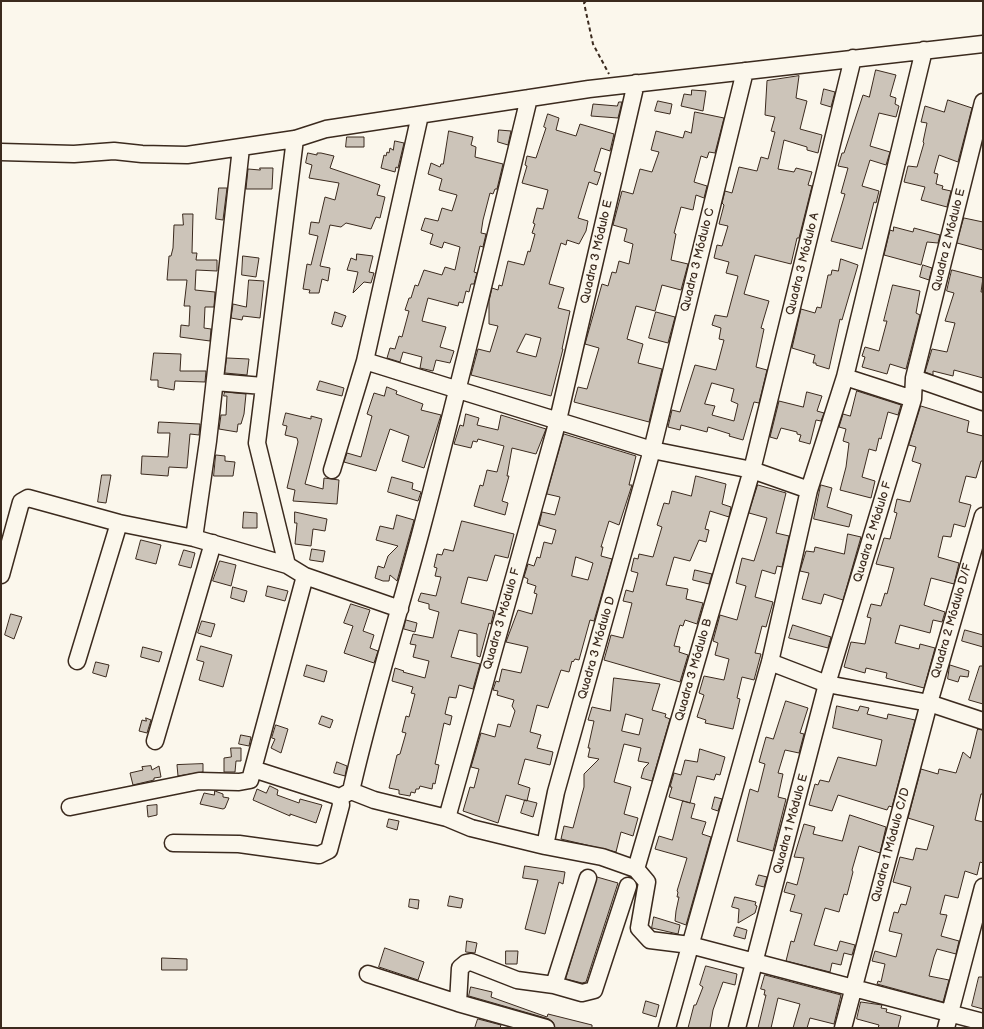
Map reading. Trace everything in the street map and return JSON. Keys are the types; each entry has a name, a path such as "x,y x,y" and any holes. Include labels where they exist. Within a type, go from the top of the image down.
{"street":[{"path":"1,152 74,154 114,151 142,154 188,155 240,148 295,138 326,129 636,83 983,44"},
{"path":"667,1028 770,662 809,490 845,377 924,50"},
{"name":"Quadra 3 Módulo A","path":"752,470 853,58"},
{"name":"Quadra 3 Módulo C","path":"652,450 745,71"},
{"name":"Quadra 3 Módulo E","path":"558,420 636,83"},
{"path":"173,843 239,844 319,855 329,850 341,805 346,794 400,609 458,390 530,98"},
{"name":"Quadra 2 Módulo E","path":"914,378 983,102"},
{"path":"332,470 365,361 420,115"},
{"path":"287,565 256,443 295,138"},
{"path":"194,538 215,382 240,148"},
{"path":"365,361 652,450 752,470 809,490"},
{"path":"845,377 913,399"},
{"path":"914,378 983,402"},
{"name":"Quadra 2 Módulo F","path":"827,684 913,399 914,378"},
{"path":"215,382 263,386"},
{"name":"Quadra 3 Módulo F","path":"447,818 558,420"},
{"name":"Quadra 3 Módulo D","path":"545,846 556,792 652,450"},
{"name":"Quadra 3 Módulo B","path":"636,869 752,470"},
{"path":"1,575 21,502 28,498 119,523 194,538 287,565 305,576 400,609"},
{"name":"Quadra 2 Módulo D/F","path":"929,703 983,516"},
{"path":"77,661 119,523"},
{"path":"154,741 213,544"},
{"path":"70,806 199,781 244,782 250,780 305,576"},
{"path":"770,662 827,684 929,703 983,721"},
{"name":"Quadra 1 Módulo E","path":"736,1028 827,684"},
{"name":"Quadra 1 Módulo C/D","path":"843,1028 929,703"},
{"path":"253,769 346,794 447,818 471,828 545,846 602,857 636,869 647,882 639,928 650,940 690,945 754,963 950,1012 983,1022"},
{"path":"554,985 588,878"},
{"path":"458,1004 460,968 466,963 471,962 517,980 554,985 582,993 594,990 628,886"},
{"path":"946,1028 983,887"},
{"path":"368,974 458,1004 546,1028"}],"path":[{"path":"586,1 584,4 593,44 615,86"}],"building":[{"path":"876,70 896,75 890,96 896,98 895,104 899,106 896,117 879,113 870,146 890,152 886,165 870,160 862,186 879,191 876,203 874,202 862,249 831,241 845,194 841,193 848,168 838,166 842,153 844,153 863,95 869,97"},
{"path":"799,76 796,98 807,101 800,129 822,135 818,153 807,150 807,147 784,140 778,169 794,172 796,168 812,172 808,185 812,186 799,238 797,238 791,264 755,255 744,294 769,301 761,328 764,329 756,367 767,370 759,403 754,402 743,440 708,427 707,432 681,425 680,430 668,427 672,410 680,412 695,365 716,370 724,340 719,339 721,328 712,325 715,315 727,317 738,276 726,273 729,262 714,258 717,245 722,246 728,226 719,224 724,205 722,203 725,191 732,193 739,167 757,171 761,157 768,159 775,132 771,131 775,117 765,115 767,81","holes":["712,383 734,389 731,401 738,404 734,421 712,415 715,406 705,404"]},
{"path":"824,89 835,92 831,107 821,104"},
{"path":"692,90 706,91 703,111 681,106 684,94 691,95"},
{"path":"948,100 972,108 958,162 939,155 934,173 938,174 936,184 943,186 942,189 951,191 947,207 921,200 925,187 904,182 908,166 917,167 924,143 927,123 921,122 925,106 944,112"},
{"path":"658,101 672,104 670,114 655,111"},
{"path":"619,102 622,102 618,118 591,116 593,104 617,106"},
{"path":"695,112 724,118 715,153 709,152 707,158 701,156 694,182 707,186 704,198 696,195 693,210 681,207 674,233 676,234 671,260 688,264 681,290 662,285 655,311 636,306 627,339 643,344 638,363 662,369 649,422 574,402 578,387 587,389 599,348 585,344 602,284 608,286 612,272 616,273 619,261 629,264 633,244 624,241 627,229 613,225 622,191 633,194 640,169 652,172 659,152 651,150 656,131 683,138 685,131 691,133"},
{"path":"548,114 559,118 556,130 576,136 580,124 614,134 610,151 601,148 594,171 601,173 597,185 589,182 578,218 588,221 586,231 579,244 567,240 566,245 561,243 549,284 564,288 558,308 570,311 563,349 551,396 471,375 478,349 490,352 498,326 489,324 489,301 492,288 498,290 499,285 502,286 508,261 524,265 528,251 530,252 535,234 532,233 537,208 543,209 548,190 522,183 527,166 525,165 527,156 536,158 546,128 544,127","holes":["526,334 541,338 536,357 517,352"]},
{"path":"499,130 511,131 508,145 498,142"},
{"path":"449,131 473,137 471,145 476,147 475,157 503,164 497,189 495,189 493,194 490,193 483,220 481,233 486,234 483,247 480,246 474,272 477,273 474,284 471,284 469,292 466,291 463,303 459,302 458,306 428,298 422,321 446,327 440,347 454,351 450,363 436,360 433,371 420,368 422,357 403,352 400,362 387,358 390,348 395,349 399,336 402,337 409,311 405,310 415,285 418,286 424,270 442,275 445,267 455,270 460,247 444,242 442,248 430,244 433,234 421,230 425,218 438,221 442,208 452,211 457,195 439,190 442,179 428,174 431,163 440,167 441,164 443,164"},
{"path":"347,137 364,137 364,147 346,147"},
{"path":"395,141 404,143 398,168 396,167 395,172 381,168 384,155 386,156 387,152 389,153 390,148 393,150"},
{"path":"308,153 317,155 317,153 321,153 334,156 330,168 380,185 377,195 385,197 380,218 376,217 371,229 346,223 341,227 330,225 320,266 330,268 328,281 322,279 319,293 309,293 310,290 303,289 307,264 311,265 318,236 309,234 311,222 319,223 325,197 335,200 339,183 309,178 312,165 306,163"},
{"path":"260,168 273,168 272,189 246,189 248,169 260,170"},
{"path":"219,188 227,188 223,220 216,219"},
{"path":"183,214 193,214 192,253 197,253 196,260 217,260 217,271 196,270 195,290 215,292 214,307 205,307 204,328 211,329 210,341 180,337 181,325 189,326 190,306 184,306 187,280 167,280 169,256 171,256 173,248 174,225 183,225"},
{"path":"964,218 983,222 983,250 957,243"},
{"path":"894,227 913,232 914,228 940,235 938,243 927,242 921,265 884,255 890,230 893,231"},
{"path":"357,254 373,256 369,272 374,273 371,283 364,282 353,293 358,272 347,270 351,258 356,260"},
{"path":"243,256 259,258 256,277 242,275"},
{"path":"841,259 858,265 842,320 840,319 829,369 813,363 815,355 792,348 801,309 815,313 817,307 821,308 828,275 831,275 832,270 838,271"},
{"path":"923,265 932,268 929,280 920,277"},
{"path":"952,270 983,278 981,292 983,292 983,378 954,370 953,376 933,371 933,375 925,372 932,349 947,352 955,323 945,321 954,293 947,291"},
{"path":"249,280 264,281 260,318 243,316 242,320 231,318 233,304 246,307"},
{"path":"893,285 920,291 916,313 920,315 906,369 890,364 887,374 862,367 865,357 862,356 865,347 879,351 887,321 884,321"},
{"path":"335,312 346,316 342,327 332,324"},
{"path":"656,312 675,317 668,343 649,338"},
{"path":"154,353 181,354 180,371 206,371 205,382 175,381 174,390 158,387 158,380 151,380"},
{"path":"227,358 249,359 247,375 225,373"},
{"path":"320,381 344,388 342,396 317,390"},
{"path":"387,387 397,391 396,394 423,404 421,410 441,415 424,468 402,461 409,436 390,429 376,471 344,462 347,453 361,457 372,416 367,414 374,393 384,396"},
{"path":"857,391 901,405 898,415 888,412 881,439 879,438 876,451 869,449 862,477 875,481 871,498 840,490 846,467 849,443 843,441 846,429 839,427 843,414 850,416"},
{"path":"225,392 246,394 244,414 241,424 238,424 237,432 219,429 221,415 226,415 227,396 224,396"},
{"path":"807,392 822,396 817,411 824,413 821,421 816,420 810,444 799,441 801,435 797,434 797,432 781,428 777,439 770,437 779,401 803,407"},
{"path":"921,406 969,421 967,432 983,436 983,461 981,461 976,478 966,476 959,502 971,505 965,527 954,524 951,537 943,536 938,557 959,563 954,584 931,578 924,605 945,612 942,622 933,620 930,633 900,625 895,643 919,649 920,644 935,648 924,688 886,678 887,673 866,668 865,673 844,667 851,642 865,644 871,618 867,617 871,604 881,606 885,593 887,594 894,568 876,564 884,538 890,539 897,513 894,512 897,499 910,502 921,464 912,461 916,447 909,445"},
{"path":"286,413 311,419 311,416 322,419 305,484 323,489 324,478 339,480 337,504 293,501 295,490 287,488 298,442 297,438 285,435 287,426 283,425"},
{"path":"466,414 479,418 477,425 498,430 501,415 546,429 536,454 512,448 507,476 509,476 502,501 508,503 505,515 474,506 480,485 483,486 487,470 497,472 504,446 478,439 477,442 473,441 471,448 454,444 460,425 463,426"},
{"path":"159,422 200,424 199,435 190,434 187,468 169,467 168,476 141,474 142,456 168,457 170,433 158,433"},
{"path":"564,434 636,456 629,485 632,485 619,525 609,521 601,547 603,547 601,556 612,559 594,621 590,620 579,660 575,659 573,662 572,661 569,672 561,670 548,708 537,705 530,732 541,735 537,748 553,752 550,765 525,759 518,784 530,788 527,801 506,795 498,823 463,811 470,787 474,788 479,769 471,767 481,733 495,737 498,724 510,727 515,711 512,706 514,700 497,695 498,691 493,690 496,681 499,682 502,669 521,673 528,647 506,642 518,610 532,614 537,594 534,593 536,586 527,583 528,579 524,577 528,564 534,566 537,557 540,558 544,542 552,544 556,530 539,525 542,512 555,515 560,497 547,494","holes":["576,557 593,563 588,580 572,576"]},
{"path":"216,455 225,456 225,461 235,462 233,476 214,476"},
{"path":"102,475 111,475 106,503 98,502"},
{"path":"696,476 726,484 722,504 731,507 729,517 710,511 705,529 709,530 706,542 699,540 690,561 674,557 666,585 688,589 686,599 703,603 697,624 685,620 683,626 680,625 679,628 674,646 680,647 679,652 688,655 680,682 604,660 611,635 623,638 632,603 623,601 626,590 633,592 638,573 631,571 634,558 638,559 639,554 653,557 662,527 657,525 664,503 669,504 672,491 691,496"},
{"path":"392,477 413,483 412,489 421,492 418,501 388,492"},
{"path":"758,485 786,493 776,533 789,536 782,567 777,566 775,574 762,570 755,597 773,602 766,627 762,626 755,653 761,654 754,680 742,677 737,698 740,699 733,729 705,723 706,720 697,717 704,695 699,693 704,676 724,680 729,659 715,655 718,643 713,641 720,615 737,620 746,586 736,583 742,558 754,561 767,518 749,513"},
{"path":"821,485 832,488 827,507 852,515 849,527 814,519"},
{"path":"244,512 257,513 257,528 243,528"},
{"path":"295,512 327,519 325,531 313,529 311,546 295,544 297,523 295,523"},
{"path":"397,515 414,520 397,581 390,575 389,581 383,581 375,578 378,566 384,568 388,556 398,546 376,540 380,526 393,529"},
{"path":"462,521 514,534 508,558 495,555 487,581 468,577 461,603 494,611 491,624 489,623 480,657 477,656 477,634 459,630 451,657 480,664 473,689 459,685 456,698 449,697 445,714 452,716 450,725 444,723 435,764 439,765 435,784 433,783 432,789 420,786 419,789 416,789 415,793 411,792 410,796 399,794 399,790 389,788 397,755 400,754 406,733 402,732 406,716 409,717 415,694 411,693 413,687 392,681 395,668 404,671 403,672 425,678 429,661 413,657 416,645 410,644 413,634 433,638 439,612 429,609 429,604 418,601 421,593 436,596 441,577 435,576 437,568 434,567 437,554 442,555 444,549 453,551"},
{"path":"848,534 861,537 843,600 824,594 821,604 802,599 809,573 800,571 806,551 814,552 815,547 844,554"},
{"path":"141,540 161,545 156,564 136,559"},
{"path":"312,549 325,551 323,562 310,560"},
{"path":"184,550 195,553 191,568 179,565"},
{"path":"220,561 236,565 231,586 213,581"},
{"path":"695,570 712,574 709,584 693,580"},
{"path":"268,586 288,591 285,601 266,596"},
{"path":"233,587 247,591 244,602 231,598"},
{"path":"351,604 370,610 363,631 374,635 370,648 378,651 374,663 344,653 353,626 344,623"},
{"path":"11,614 22,617 14,639 5,635"},
{"path":"406,620 417,623 415,632 404,629"},
{"path":"202,621 215,624 211,637 198,633"},
{"path":"793,625 831,637 828,648 789,638"},
{"path":"965,630 983,635 983,647 962,641"},
{"path":"201,646 232,655 223,687 199,680 204,662 197,660"},
{"path":"143,647 162,652 159,662 141,657"},
{"path":"96,662 109,665 106,677 93,673"},
{"path":"307,665 327,671 324,682 304,676"},
{"path":"950,665 969,671 968,677 960,676 958,682 948,679"},
{"path":"980,666 983,666 983,704 969,700"},
{"path":"614,678 660,684 652,710 666,714 665,717 670,719 652,781 641,778 644,768 649,763 638,761 641,748 624,744 614,782 631,787 624,814 638,818 633,836 621,832 616,852 561,839 564,826 573,828 584,787 584,774 599,759 588,757 590,748 588,748 594,721 588,720 592,707 610,711","holes":["626,714 643,719 639,735 622,731"]},
{"path":"786,701 808,708 800,733 804,734 799,753 785,750 778,773 783,774 778,797 786,799 773,851 737,841 750,789 758,792 765,764 759,762 766,737 773,739"},
{"path":"837,706 858,711 860,706 869,708 867,714 887,719 888,714 915,720 892,807 889,806 887,810 838,795 832,811 809,805 815,784 818,785 820,780 829,782 838,757 876,766 882,740 833,728"},
{"path":"322,716 333,720 330,728 319,724"},
{"path":"146,718 151,720 147,733 139,731 142,720 146,721"},
{"path":"276,725 288,729 281,753 271,748 275,739 272,738"},
{"path":"978,729 983,730 983,794 981,794 975,820 983,822 983,863 980,862 977,875 965,871 958,898 945,895 940,914 947,915 941,936 959,941 956,954 937,949 929,976 949,980 943,1002 877,984 878,981 881,982 885,964 872,961 875,951 896,957 902,934 889,931 894,912 898,913 901,904 906,905 911,887 893,882 900,857 913,860 916,848 927,850 934,826 908,818 921,769 938,774 939,769 956,773 963,752 970,758"},
{"path":"241,735 251,737 249,746 239,744"},
{"path":"231,748 241,748 241,761 236,761 235,772 224,772 224,758 231,757"},
{"path":"700,749 725,757 720,775 716,774 714,780 697,776 690,803 669,797 674,773 681,775 685,760 697,762"},
{"path":"337,762 347,766 345,776 334,773"},
{"path":"203,764 203,772 178,776 177,765"},
{"path":"151,766 152,770 159,766 161,777 133,785 130,773 143,770 142,767"},
{"path":"270,786 278,790 277,795 299,803 300,799 322,805 316,823 290,814 290,816 253,800 257,789 266,793"},
{"path":"215,791 223,794 223,797 229,798 225,808 223,809 200,804 204,793 214,795"},
{"path":"715,797 722,799 718,811 712,809"},
{"path":"525,800 537,803 533,817 521,813"},
{"path":"683,801 695,804 691,818 706,822 702,834 711,837 686,925 675,921 679,897 677,897 677,891 687,858 655,849 659,836 672,840"},
{"path":"157,805 157,815 148,817 147,806"},
{"path":"850,815 886,827 880,853 859,846 847,895 844,894 839,912 825,908 814,945 837,951 840,941 855,945 852,955 844,953 841,965 832,963 830,972 786,961 791,941 794,942 802,914 790,911 795,895 784,892 787,882 797,885 804,858 794,857 804,824 815,827 813,834 842,841"},
{"path":"389,819 399,821 397,830 387,827"},
{"path":"525,866 565,872 563,884 559,882 545,934 525,929 538,880 523,878"},
{"path":"759,875 767,877 764,887 756,885"},
{"path":"597,877 618,883 586,982 582,983 566,979"},
{"path":"450,896 463,899 461,908 448,906"},
{"path":"735,897 756,902 755,905 757,906 755,913 738,923 739,909 732,907"},
{"path":"410,899 419,900 418,909 409,907"},
{"path":"654,917 680,925 678,934 652,928"},
{"path":"737,927 747,930 745,939 734,936"},
{"path":"467,941 477,943 475,953 466,952"},
{"path":"385,948 424,962 418,980 379,967"},
{"path":"506,951 518,951 517,964 506,964"},
{"path":"162,958 187,959 187,970 162,970"},
{"path":"706,966 737,974 735,985 723,982 713,1010 710,1028 688,1028 694,1005 696,1005 703,987 700,985"},
{"path":"765,975 841,995 834,1024 810,1018 807,1028 793,1028 800,1004 778,998 771,1028 758,1028 766,995 764,995 765,990 761,989"},
{"path":"979,977 983,977 983,1009 972,1006"},
{"path":"471,987 492,992 491,997 547,1017 548,1014 592,1025 592,1028 555,1028 553,1022 549,1019 469,996"},
{"path":"646,1001 659,1005 656,1017 643,1013"},
{"path":"861,1002 882,1005 881,1008 887,1009 886,1012 901,1016 898,1028 878,1028 879,1025 857,1019"},
{"path":"478,1019 501,1025 500,1028 475,1028"}]}
